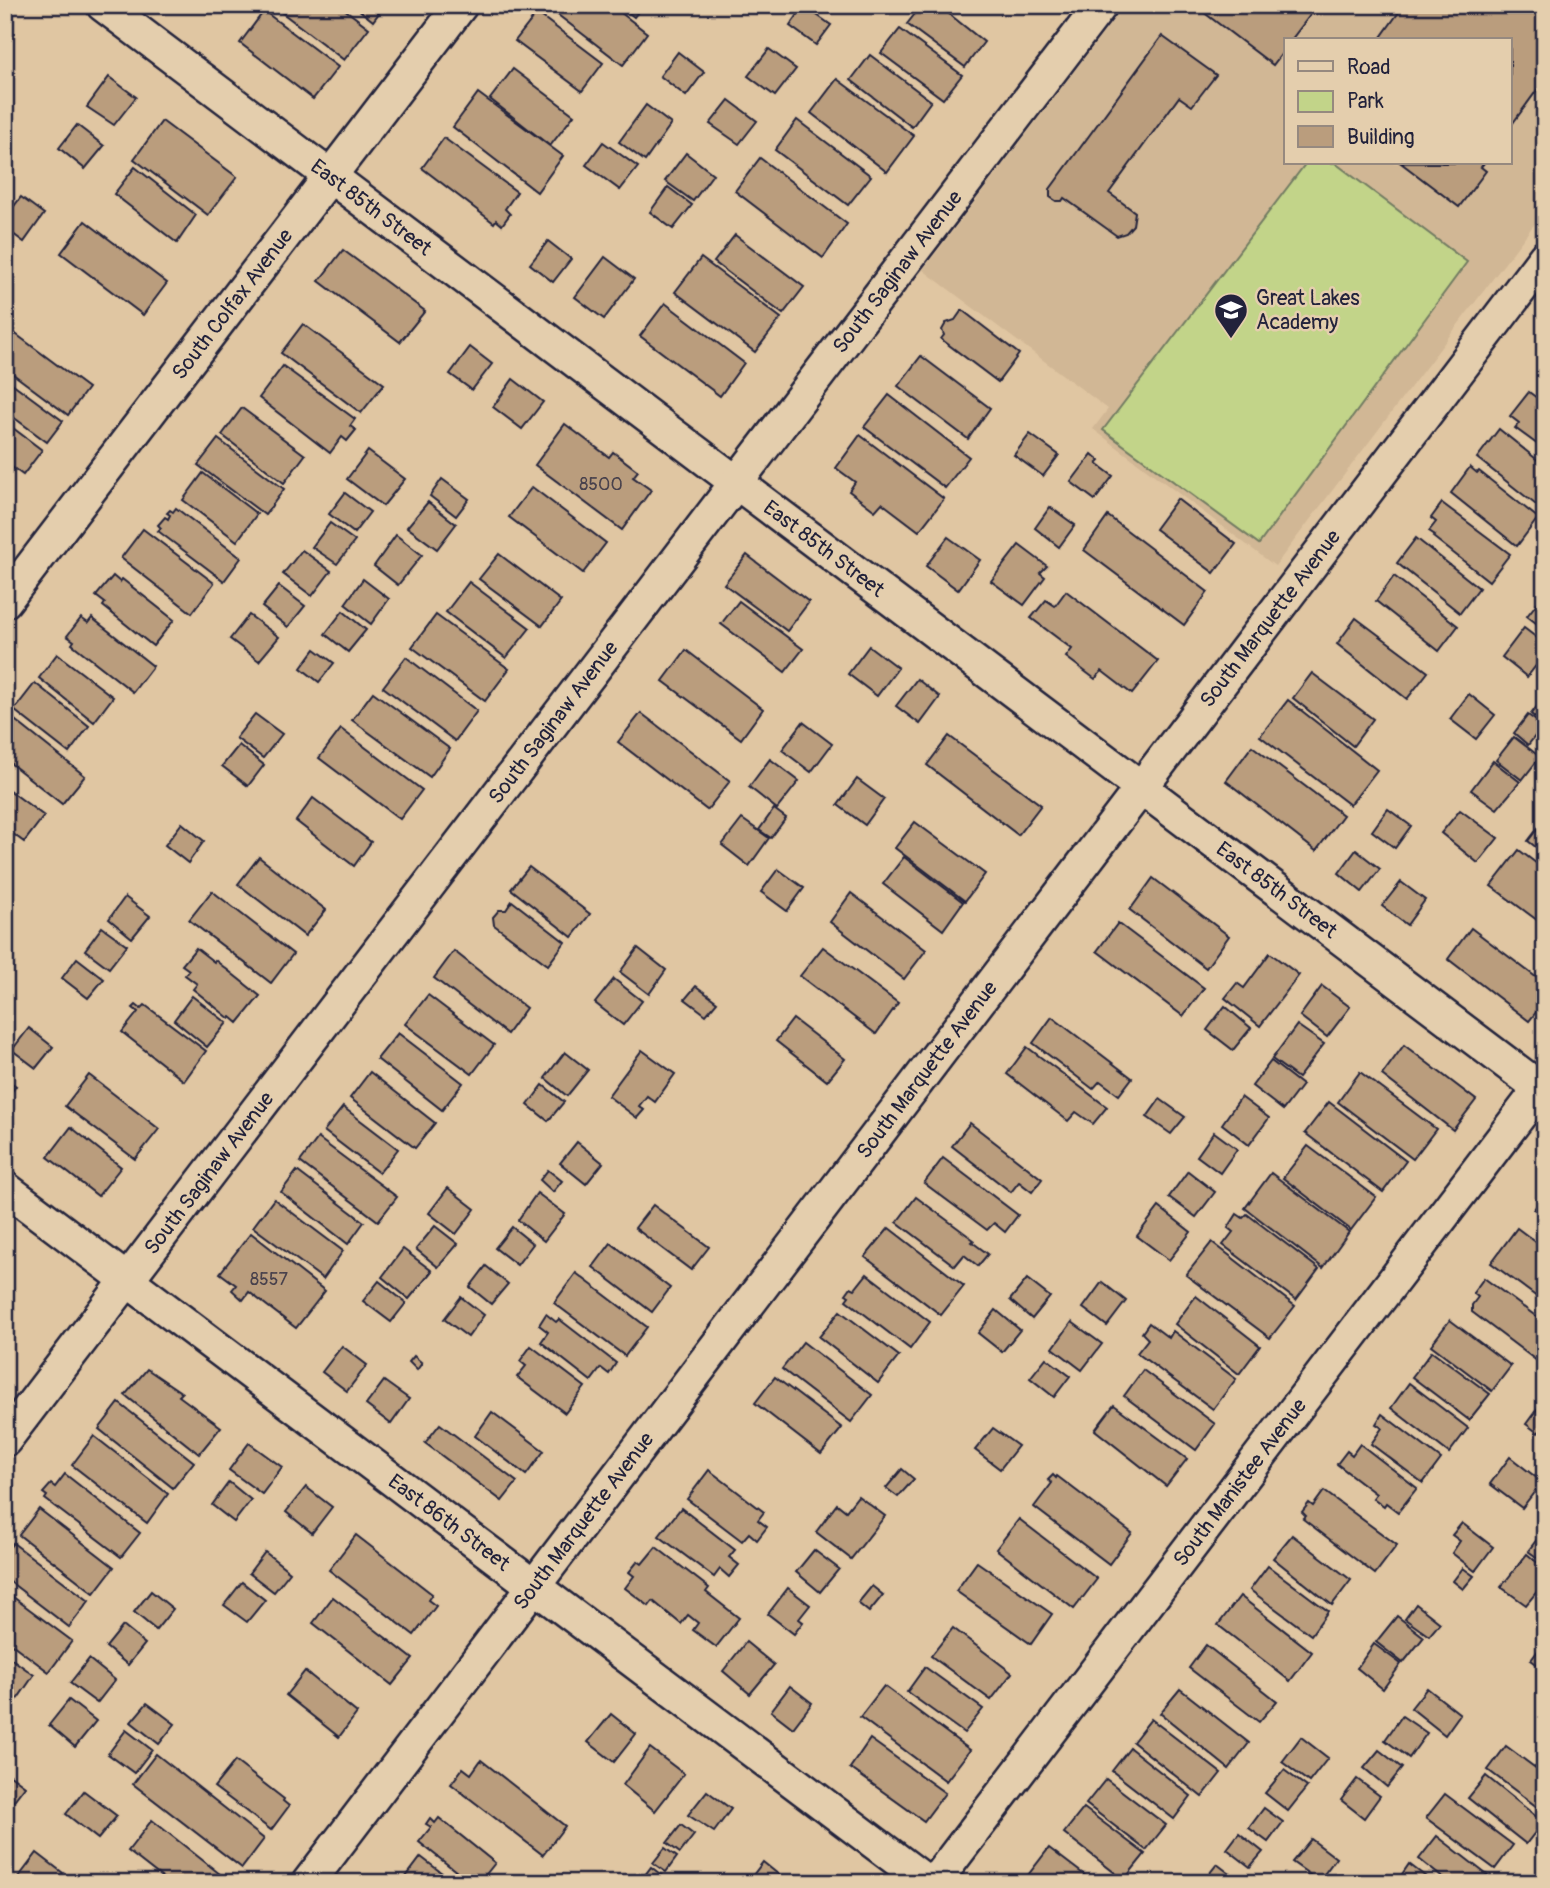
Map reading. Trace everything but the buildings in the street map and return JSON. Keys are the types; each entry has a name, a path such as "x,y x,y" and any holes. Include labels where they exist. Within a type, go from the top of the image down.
{"street":[{"name":"East 85th Street","path":"103,5 1141,788 1543,1087"},
{"name":"South Colfax Avenue","path":"5,601 461,5"},
{"name":"South Saginaw Avenue","path":"5,1440 1101,5"},
{"name":"South Marquette Avenue","path":"309,1883 1545,257"},
{"name":"South Manistee Avenue","path":"934,1883 1543,1087"},
{"name":"East 86th Street","path":"5,1188 928,1883"}],"shaded area":[{"name":"Great Lakes Academy","path":"1125,5 1545,5 1545,210 1275,566 1093,429 1108,409 923,270"}],"green space":[{"path":"1305,164 1336,164 1467,262 1259,544 1103,430"}],"place":[{"name":"Great Lakes Academy","path":"1231,340"}]}
